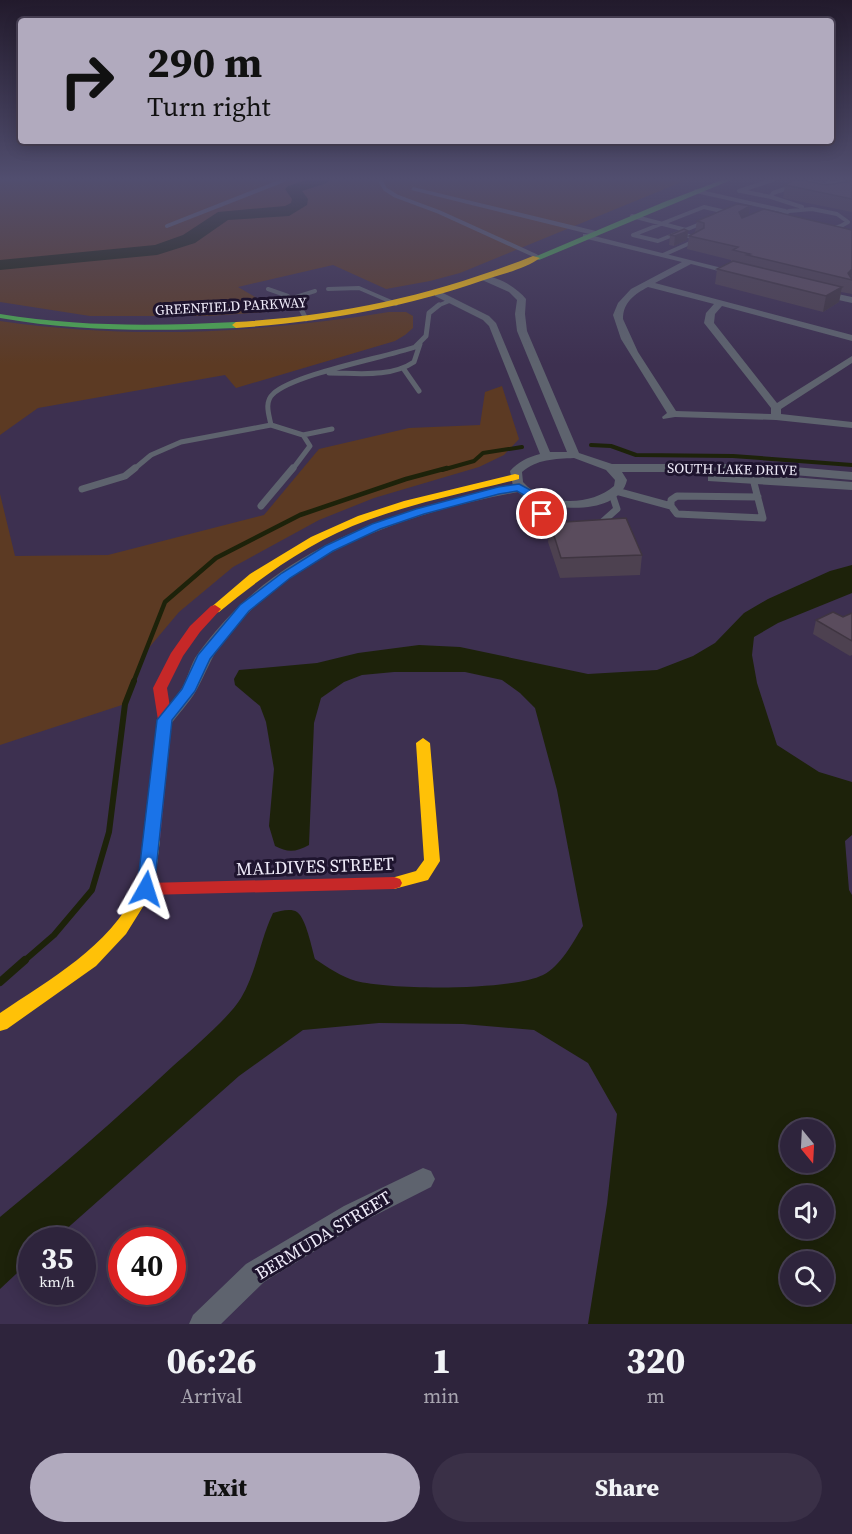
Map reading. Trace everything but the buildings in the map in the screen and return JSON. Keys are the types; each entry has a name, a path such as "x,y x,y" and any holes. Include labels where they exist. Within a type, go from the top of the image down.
{"main road":[{"name":"GREENFIELD PARKWAY","path":"0,316 83,325 146,327 253,324 306,319 396,304 438,294 485,278 570,242"},
{"path":"0,1023 90,961 120,929 146,889 165,720 160,688 176,656 195,629 222,602 254,577 315,539 362,518 449,492 517,482"},
{"name":"MALDIVES STREET","path":"146,889 392,884 422,876 432,861 423,743"}],"street":[{"path":"616,242 748,275"},
{"path":"690,261 626,298 621,305 618,320 623,333 670,415 776,413 852,425"},
{"path":"485,278 520,294 522,298 506,324 546,456"},
{"path":"647,284 852,338"},
{"path":"806,289 852,300"},
{"path":"438,294 486,318 506,324 574,455"},
{"path":"720,303 711,314 709,323 776,413"},
{"path":"776,413 852,359"},
{"path":"574,455 601,462 616,473 620,484 614,493 597,501 562,504 536,498 517,482 516,471 523,464 546,456 574,455"},
{"name":"SOUTH LAKE DRIVE","path":"616,473 759,468 852,476"},
{"name":"SOUTH LAKE DRIVE","path":"616,473 852,486"},
{"path":"165,720 188,691 203,658 220,635 245,608 286,575 329,548 376,527 517,482"},
{"name":"BERMUDA STREET","path":"202,1324 255,1273 353,1214 423,1179"}],"lane":[{"path":"505,242 536,256"},
{"path":"663,255 693,242"},
{"path":"328,289 359,288 396,304"},
{"path":"268,289 293,298 303,306 306,319"},
{"path":"293,298 315,291"},
{"path":"323,373 385,372 404,368 414,362 419,355 420,344 429,329 429,313 438,305 452,300"},
{"path":"271,425 266,408 268,399 274,393 323,373 376,360 420,344"},
{"path":"376,360 385,372"},
{"path":"404,368 418,391"},
{"path":"82,489 124,476 151,455 181,441 271,425 303,435 332,429"},
{"path":"261,506 308,451 310,446 303,435"},
{"path":"753,479 764,518 688,516 677,514 671,506 671,500 677,496 758,497"},
{"path":"590,527 600,524 613,515 616,509 614,493 671,506"},
{"path":"536,498 542,514 549,520 567,527"}],"shaded area":[{"path":"0,242 536,242 460,273 386,289 333,265 238,287 279,311 209,316 90,316 0,302"},
{"path":"389,312 406,312 413,316 413,328 395,341 236,388 225,375 38,408 0,435 0,321 98,331 195,332 292,325"},
{"path":"502,386 519,439 504,455 479,467 374,498 319,520 233,567 179,612 142,656 125,704 0,745 0,494 15,556 108,555 264,515 319,449 409,428 480,425 485,392"},
{"path":"852,565 852,593 778,623 754,637 752,655 757,683 777,745 819,772 852,782 852,835 845,841 849,890 852,895 852,1324 588,1324 607,1204 617,1114 588,1063 534,1030 463,1024 379,1023 303,1030 239,1076 69,1227 18,1227 18,1272 0,1289 0,1217 109,1124 228,1015 246,988 273,913 289,910 297,912 306,927 315,959 340,974 356,981 396,986 479,986 505,984 543,975 561,960 583,926 557,790 535,708 520,693 502,680 465,672 394,672 362,675 344,682 321,698 314,723 309,845 288,851 275,846 269,826 274,769 266,722 260,706 235,685 234,679 239,670 317,663 358,653 419,645 460,647 588,674 657,670 693,656 715,643 744,613 768,599 830,571"}],"waterway":[{"path":"0,265 157,250 181,242"},
{"path":"591,445 611,446 636,455 733,456 852,465"},
{"path":"442,470 474,461 483,453 522,447"},
{"path":"133,683 165,602 216,558 300,515 406,479 447,468"},
{"path":"24,961 54,935 92,890 109,832 125,704 134,681"},
{"path":"0,982 25,960"}],"traffic: fast":[{"path":"536,258 574,242"},
{"path":"0,316 88,326 147,328 236,325"}],"traffic: slow":[{"path":"236,325 314,318 389,305 463,285 536,258"},
{"path":"215,609 254,577 315,539 362,518 408,503 515,477"},
{"path":"394,883 422,876 432,861 423,743"},
{"path":"0,1023 90,961 120,929 146,889 152,839"}],"traffic: jam":[{"path":"152,839 165,720 160,688 176,656 195,629 215,609"},
{"path":"146,889 394,883"}],"route":[{"path":"146,889 165,720 188,691 203,658 245,608 286,575 329,548 420,511 498,490 519,488 536,498 542,514"}]}
